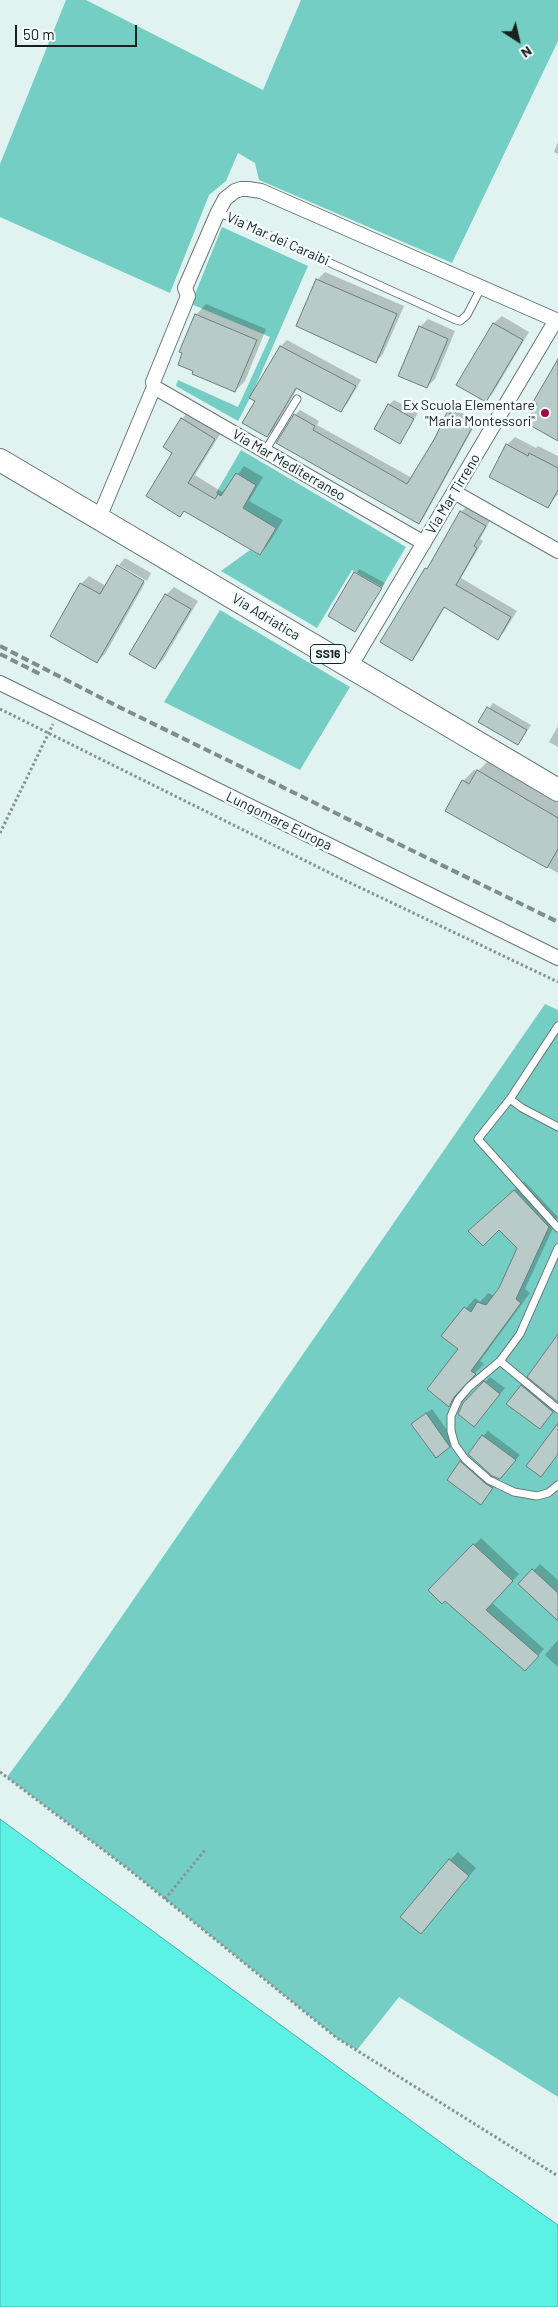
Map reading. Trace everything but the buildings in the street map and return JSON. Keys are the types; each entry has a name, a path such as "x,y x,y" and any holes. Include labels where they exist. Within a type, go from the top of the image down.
{"main road":[{"name":"Via Adriatica","path":"0,460 558,790"}],"street":[{"name":"Via Mar dei Caraibi","path":"218,212 230,194 241,190 254,189 557,320"},
{"path":"99,518 154,387 153,382 188,296 186,288 218,212"},
{"name":"Via Mar Tirreno","path":"350,667 557,320"},
{"name":"Via Mar Mediterraneo","path":"154,387 424,543"},
{"path":"454,492 558,551"},
{"name":"Lungomare Europa","path":"0,683 558,958"}],"lane":[{"name":"Via Mar dei Caraibi","path":"218,212 456,320 460,321 467,315 481,288"},
{"path":"265,451 297,399"},
{"path":"558,1028 510,1099 478,1139 558,1228"},
{"path":"510,1099 558,1128"},
{"path":"558,1248 520,1334 500,1361 469,1387 458,1400 451,1416 451,1431 455,1445 465,1459 489,1480 514,1492 537,1496 548,1493 558,1485"},
{"path":"500,1361 558,1409"}],"path":[{"path":"0,709 340,878 558,982"},
{"path":"0,833 59,712"},
{"path":"0,1772 165,1898 337,2038 558,2176"},
{"path":"165,1898 206,1850"}],"shaded area":[{"path":"66,0 86,0 263,90 301,0 558,0 558,41 452,263 259,180 255,163 238,153 226,181 209,195 170,293 0,217 0,164"},
{"path":"222,227 308,266 252,394 238,421 176,386 178,380 238,407 270,337 191,304"},
{"path":"241,450 406,547 382,587 352,570 317,628 221,571 250,550 260,555 276,528 216,493"},
{"path":"220,610 350,687 300,770 164,702"},
{"path":"545,1004 558,1010 558,2097 399,1997 357,2050 337,2038 127,1868 7,1777 64,1700"},
{"path":"0,1819 462,2158 558,2225 558,2307 0,2307"}],"railway":[{"path":"0,646 119,707 558,922"},
{"path":"0,654 40,674"}],"place":[{"name":"Ex Scuola Elementare \"Maria Montessori\"","path":"545,413"}]}
